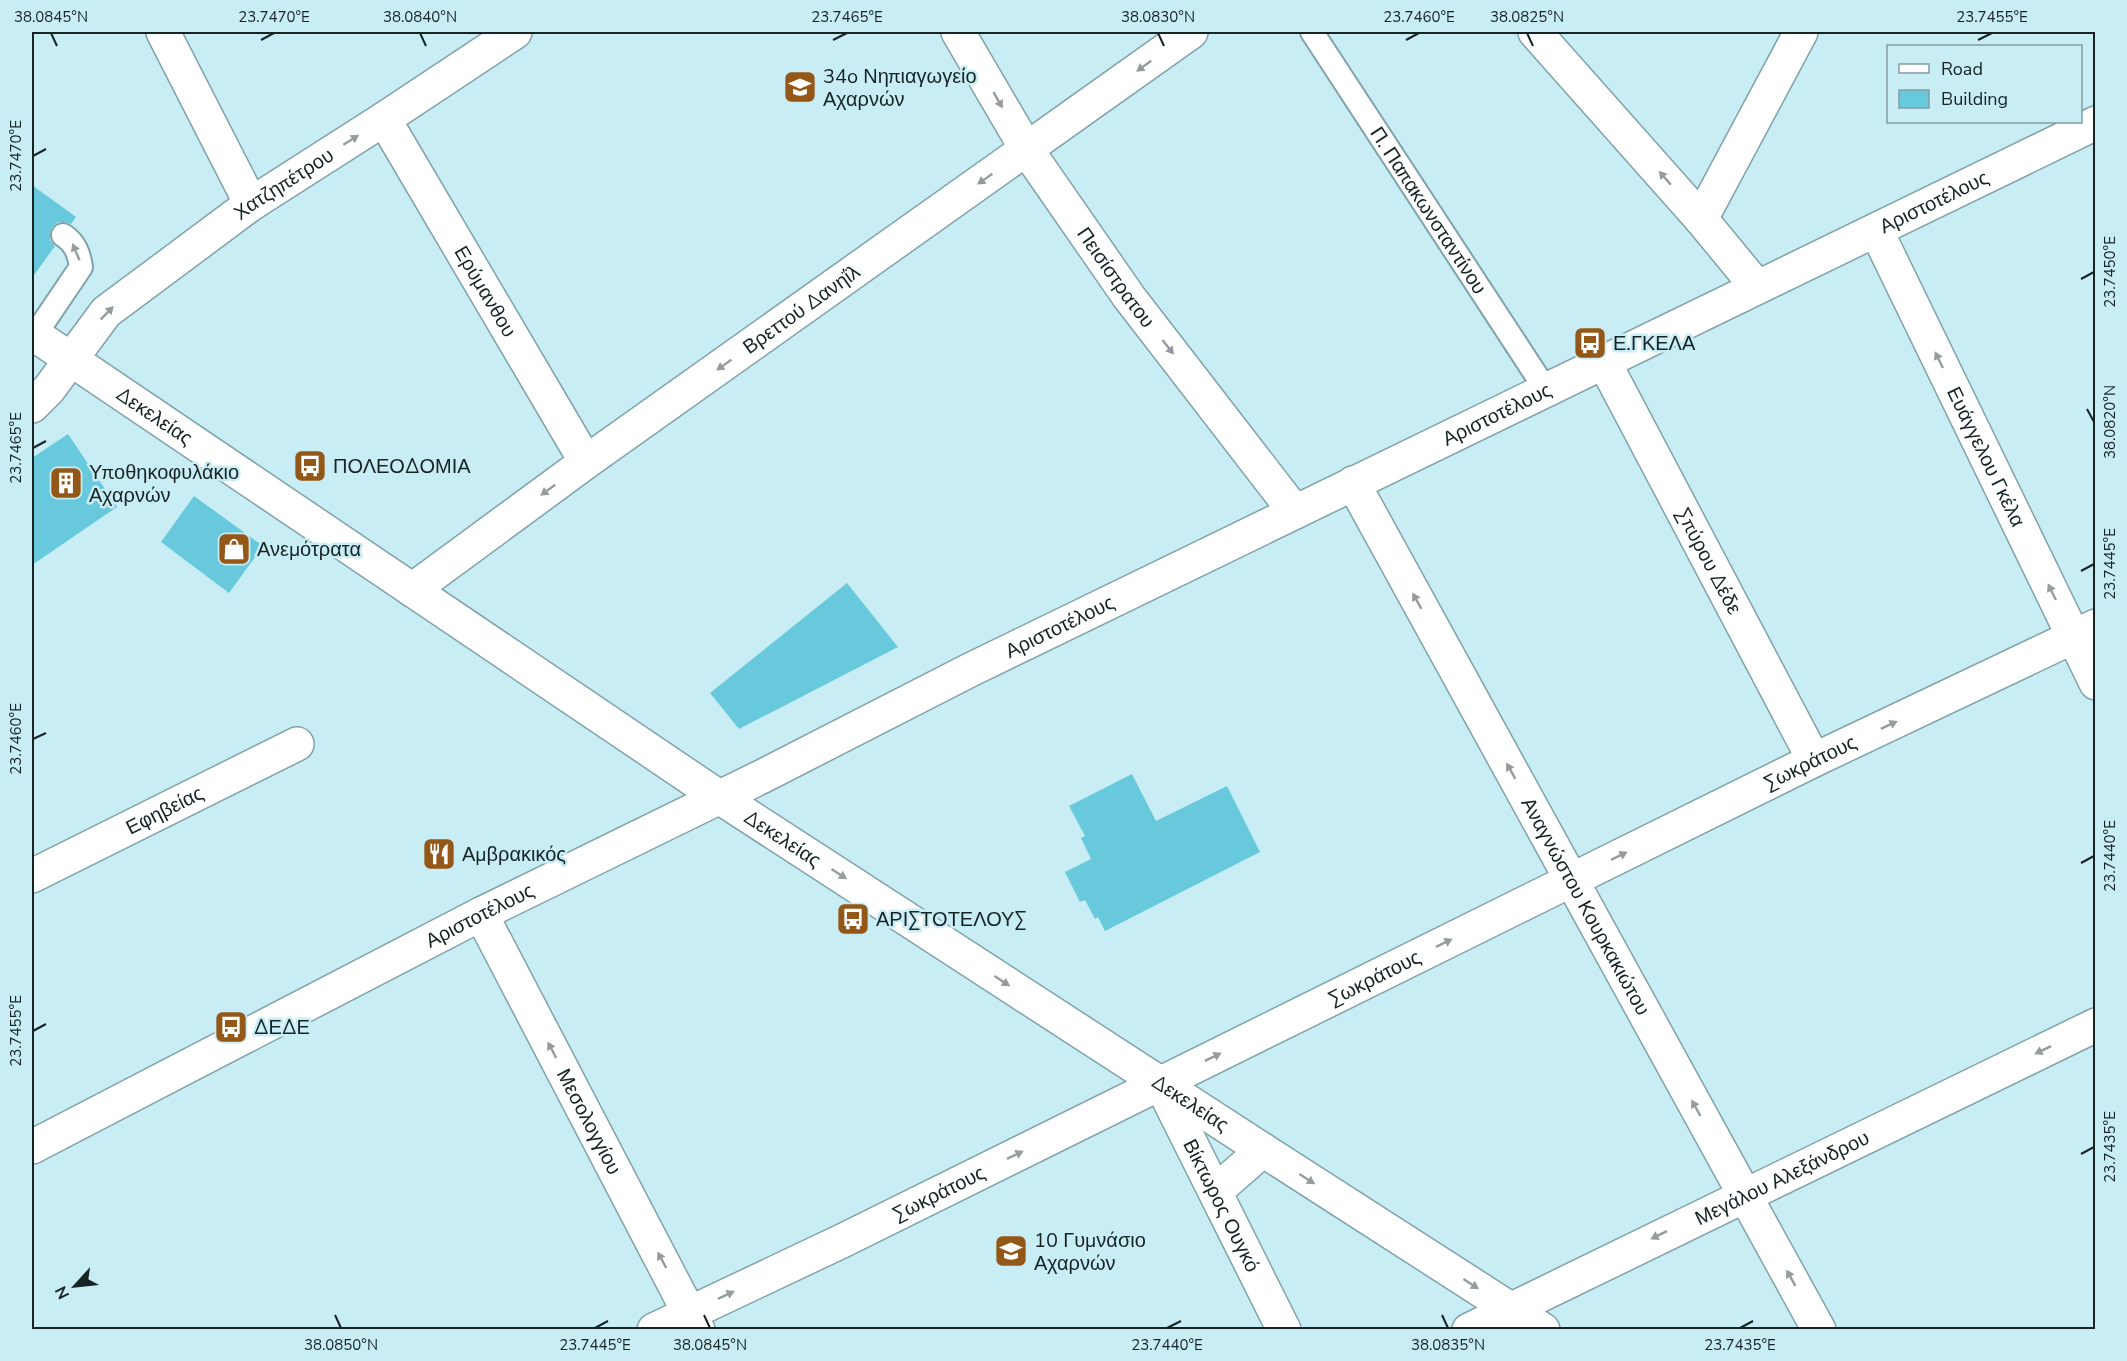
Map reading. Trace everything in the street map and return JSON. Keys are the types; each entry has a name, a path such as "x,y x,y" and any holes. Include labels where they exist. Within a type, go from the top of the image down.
{"street":[{"path":"163,32 251,204"},
{"name":"Χατζηπέτρου","path":"32,406 49,389 106,312 251,204 515,32"},
{"name":"Πεισίστρατου","path":"958,32 1027,150 1129,297 1294,512"},
{"name":"Βρεττού Δανηΐλ","path":"412,590 586,462 1191,32"},
{"path":"1536,32 1701,219 1757,287"},
{"path":"1701,219 1801,32"},
{"name":"Ερύμανθου","path":"384,119 586,462"},
{"name":"Αριστοτέλους","path":"32,1147 481,914 970,670 2096,123"},
{"name":"Ευάγγελου Γκέλα","path":"1876,230 2084,632 2096,683"},
{"name":"Δεκελείας","path":"33,334 719,797 1543,1329"},
{"name":"Σπύρου Δέδε","path":"1604,362 1814,760"},
{"name":"Αναγνώστου Κουρκακιώτου","path":"1353,483 1820,1329"},
{"name":"Σωκράτους","path":"654,1329 693,1321 842,1241 1160,1083 1814,760 2084,632"},
{"name":"Εφηβείας","path":"32,876 297,744"},
{"name":"Μεσολογγίου","path":"481,914 693,1321"},
{"name":"Μεγάλου Αλεξάνδρου","path":"1469,1329 2096,1024"},
{"name":"Βίκτωρος Ουγκό","path":"1160,1083 1284,1329"},
{"path":"1216,1191 1263,1150"}],"lane":[{"name":"Π. Παπακωνσταντίνου","path":"1312,32 1546,390"},
{"path":"33,334 81,267 80,256 72,241 63,235"}],"building":[{"path":"32,185 76,217 71,224 58,222 52,227 50,240 55,246 32,278"},
{"name":"Υποθηκοφυλάκιο Αχαρνών","path":"68,434 117,507 32,565 32,458"},
{"path":"194,496 263,546 229,593 161,542"},
{"path":"847,583 898,647 739,729 710,693"},
{"path":"1132,774 1156,821 1227,786 1260,852 1105,931 1098,917 1095,919 1085,900 1080,902 1065,872 1091,859 1081,838 1085,836 1069,806"}],"place":[{"name":"34o Νηπιαγωγείο Αχαρνών","path":"800,87"},
{"name":"Ε.ΓΚΕΛΑ","path":"1590,343"},
{"name":"ΠΟΛΕΟΔΟΜΙΑ","path":"310,466"},
{"name":"Υποθηκοφυλάκιο Αχαρνών","path":"66,483"},
{"name":"Ανεμότρατα","path":"234,549"},
{"name":"Αμβρακικός","path":"439,854"},
{"name":"ΑΡΙΣΤΟΤΕΛΟΥΣ","path":"853,919"},
{"name":"ΔΕΔΕ","path":"231,1027"},
{"name":"10 Γυμνάσιο Αχαρνών","path":"1011,1251"}]}
